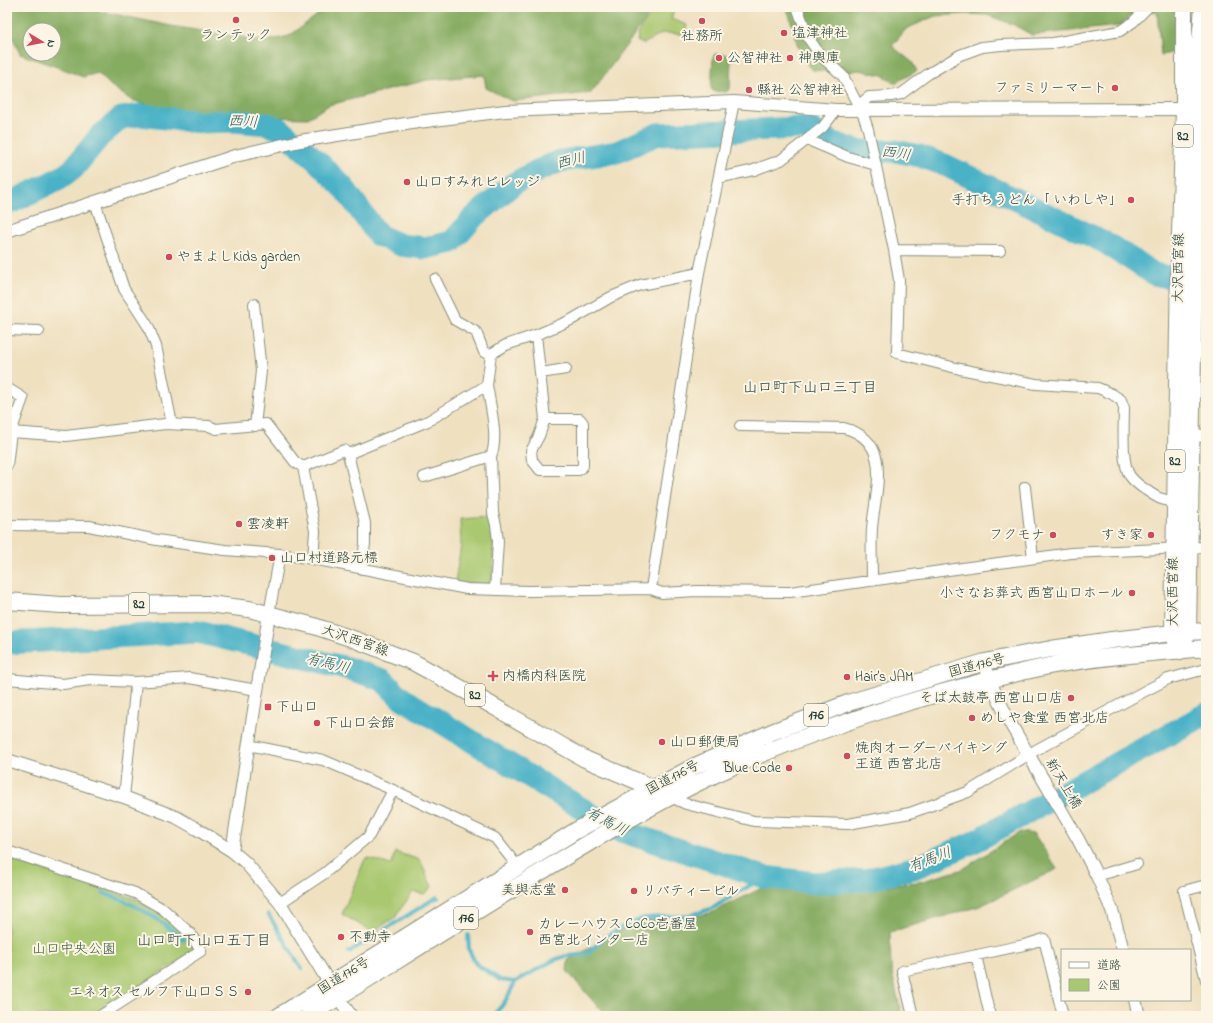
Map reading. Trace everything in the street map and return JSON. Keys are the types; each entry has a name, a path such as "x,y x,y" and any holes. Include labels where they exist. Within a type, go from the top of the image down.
{"highway":[{"path":"1197,88 1204,7"}],"main road":[{"name":"大沢西宮線","path":"1184,7 1196,109"},
{"name":"大沢西宮線","path":"1180,651 1181,547 1175,502 1186,267 1197,88 1198,7"},
{"name":"大沢西宮線","path":"1181,547 1199,436 1186,290"},
{"name":"大沢西宮線","path":"7,601 61,605 210,604 232,606 268,619 314,626 356,640 412,662 480,698 584,759 658,795"},
{"name":"国道176号","path":"279,1016 334,991 595,839 658,795 695,766 780,729 851,702 985,662 1051,649 1180,632 1206,631"},
{"name":"国道176号","path":"308,1016 334,991 518,867 577,830 658,795 717,774 818,732 852,720 989,680 1050,666 1113,656 1206,648"}],"street":[{"path":"797,7 809,39 821,56 843,76 860,109 868,129 876,162 899,280 897,353 960,369 1036,384 1098,388 1112,394 1121,400 1124,408 1124,465 1128,475 1134,482 1165,501 1175,502"},
{"path":"860,109 864,101 869,97 901,94 928,74 960,55 982,47 1053,43 1120,31 1133,22 1148,7"},
{"path":"7,231 235,156 284,146 300,141 418,122 505,112 734,102 836,110 1196,109"},
{"path":"651,589 699,273 734,102"},
{"path":"718,178 754,170 781,160 821,128 836,110"},
{"path":"810,138 848,157 876,162"},
{"path":"95,202 124,289 148,326 156,346 172,424"},
{"path":"894,250 1000,251"},
{"path":"435,279 455,320 476,332 484,352 491,354 506,345 536,335 571,320 611,296 640,285 699,273"},
{"path":"254,304 261,370 255,426"},
{"path":"7,330 39,331"},
{"path":"536,335 545,419 532,451 532,460 540,470 579,470 583,466 583,423 580,419 545,419"},
{"path":"491,354 487,385 494,450 491,456 493,513 498,541 495,590"},
{"path":"540,373 566,369"},
{"path":"348,454 428,421 487,385"},
{"path":"7,388 23,398 11,432 7,466"},
{"path":"11,432 66,436 165,424 209,426 216,429 266,424 295,462 303,467 316,531 313,559"},
{"path":"740,426 844,428 862,435 873,448 879,470 872,528 872,580"},
{"path":"303,467 344,450 348,454 365,523 365,544 362,569"},
{"path":"424,477 491,456"},
{"path":"1025,487 1033,558"},
{"path":"7,525 89,526 165,541 225,550 280,554 313,559 467,589 529,591 651,589 662,593 697,591 790,592 1071,553 1206,547"},
{"path":"232,851 268,619 280,554"},
{"name":"新天上橋","path":"985,662 989,680 1010,723 1068,822 1097,876 1112,910 1123,949"},
{"path":"658,795 686,804 754,821 848,824 910,813 968,792 1030,758 1143,692 1168,680 1206,669"},
{"path":"7,679 63,684 90,680 136,682 189,678 257,690"},
{"path":"124,797 136,682"},
{"path":"248,745 323,760 392,790 495,838 518,867"},
{"path":"7,760 124,797 176,817 232,851 245,862 280,903 351,1016"},
{"path":"280,903 324,873 369,836 392,790"},
{"path":"7,851 136,893 163,909 190,933 201,951 100,1016"},
{"path":"1097,876 1137,864"},
{"path":"1206,885 1184,891 1206,980"},
{"path":"913,1016 902,971 1044,939 1063,1016"},
{"path":"976,955 990,1016"},
{"path":"1135,1001 1139,1016"}],"green space":[{"path":"8,7 81,7 171,26 266,41 289,36 328,7 656,7 591,93 512,101 486,88 484,75 427,80 329,105 308,118 266,117 240,112 166,110 131,100 110,85 98,73 83,77 43,62 62,62 62,22 22,22 22,55 20,54 7,25"},
{"path":"661,7 675,7 671,19 687,25 685,32 682,34 663,33 643,44 637,41 642,26"},
{"path":"780,7 1175,7 1178,45 1171,53 1161,55 1157,13 1141,8 1119,26 1032,35 1014,25 987,15 965,14 935,16 906,29 892,46 912,62 917,71 895,83 882,75 859,70 840,73 813,70 810,68 798,47 789,14 786,9"},
{"path":"715,54 727,55 731,58 730,89 726,92 713,91 711,88 713,57"},
{"path":"488,517 494,542 492,583 489,585 455,582 461,545 460,519"},
{"path":"1020,832 1034,834 1057,869 980,906 890,932 891,969 902,1016 606,1016 567,971 568,960 638,921 679,920 711,913 762,888 883,887 923,881 963,869"},
{"path":"395,852 420,860 432,887 424,894 413,892 397,916 372,932 342,914 365,859 369,858 391,865"},
{"name":"山口中央公園","path":"7,859 136,899 167,919 188,939 196,951 91,1016 7,1016"}],"waterway":[{"name":"西川","path":"7,203 64,176 73,169 100,136 121,118 140,115 200,122 234,121 267,124 280,129 317,161 344,188 378,235 401,245 425,248 452,242 472,219 513,184 560,161 617,152 658,134 800,128 812,130 833,143 858,151 895,151 920,156 945,165 1106,243 1154,274 1206,283"},
{"name":"有馬川","path":"7,643 198,632 347,668 383,680 400,697 615,829 764,877 816,883 866,880 914,868 972,843 1206,714"},
{"path":"468,935 469,950 476,964 500,980 515,982 554,960 566,956 588,953 604,938 622,927 644,918 687,916 711,909 764,877"},
{"path":"103,893 125,901 146,912 166,925 184,940"},
{"path":"349,952 437,897 438,898"},
{"path":"268,914 302,969"},
{"path":"491,1016 502,1005 515,982"}],"place":[{"name":"ランテック","path":"236,20"},
{"name":"社務所","path":"702,21"},
{"name":"塩津神社","path":"784,33"},
{"name":"公智神社","path":"719,58"},
{"name":"神輿庫","path":"790,58"},
{"name":"ファミリーマート","path":"1115,88"},
{"name":"縣社 公智神社","path":"749,90"},
{"name":"山口すみれビレッジ","path":"407,182"},
{"name":"手打ちうどん「 いわしや」","path":"1131,200"},
{"name":"やまよしKids garden","path":"169,257"},
{"name":"雲凌軒","path":"239,524"},
{"name":"フクモナ","path":"1053,535"},
{"name":"すき家","path":"1151,535"},
{"name":"山口村道路元標","path":"272,558"},
{"name":"小さなお葬式 西宮山口ホール","path":"1132,593"},
{"name":"内橋内科医院","path":"493,676"},
{"name":"Hair’s JAM","path":"847,677"},
{"name":"そば太鼓亭 西宮山口店","path":"1071,698"},
{"name":"下山口","path":"268,707"},
{"name":"めしや食堂 西宮北店","path":"972,718"},
{"name":"下山口会館","path":"317,723"},
{"name":"山口郵便局","path":"662,742"},
{"name":"焼肉オーダーバイキング 王道 西宮北店","path":"847,756"},
{"name":"Blue Code","path":"789,768"},
{"name":"美與志堂","path":"565,890"},
{"name":"リバティービル","path":"634,891"},
{"name":"カレーハウス CoCo壱番屋 西宮北インター店","path":"530,932"},
{"name":"不動寺","path":"341,937"},
{"name":"エネオス セルフ下山口ＳＳ","path":"248,992"}],"district":[{"name":"山口町下山口三丁目","path":"810,388"},
{"name":"山口町下山口五丁目","path":"204,941"}]}
